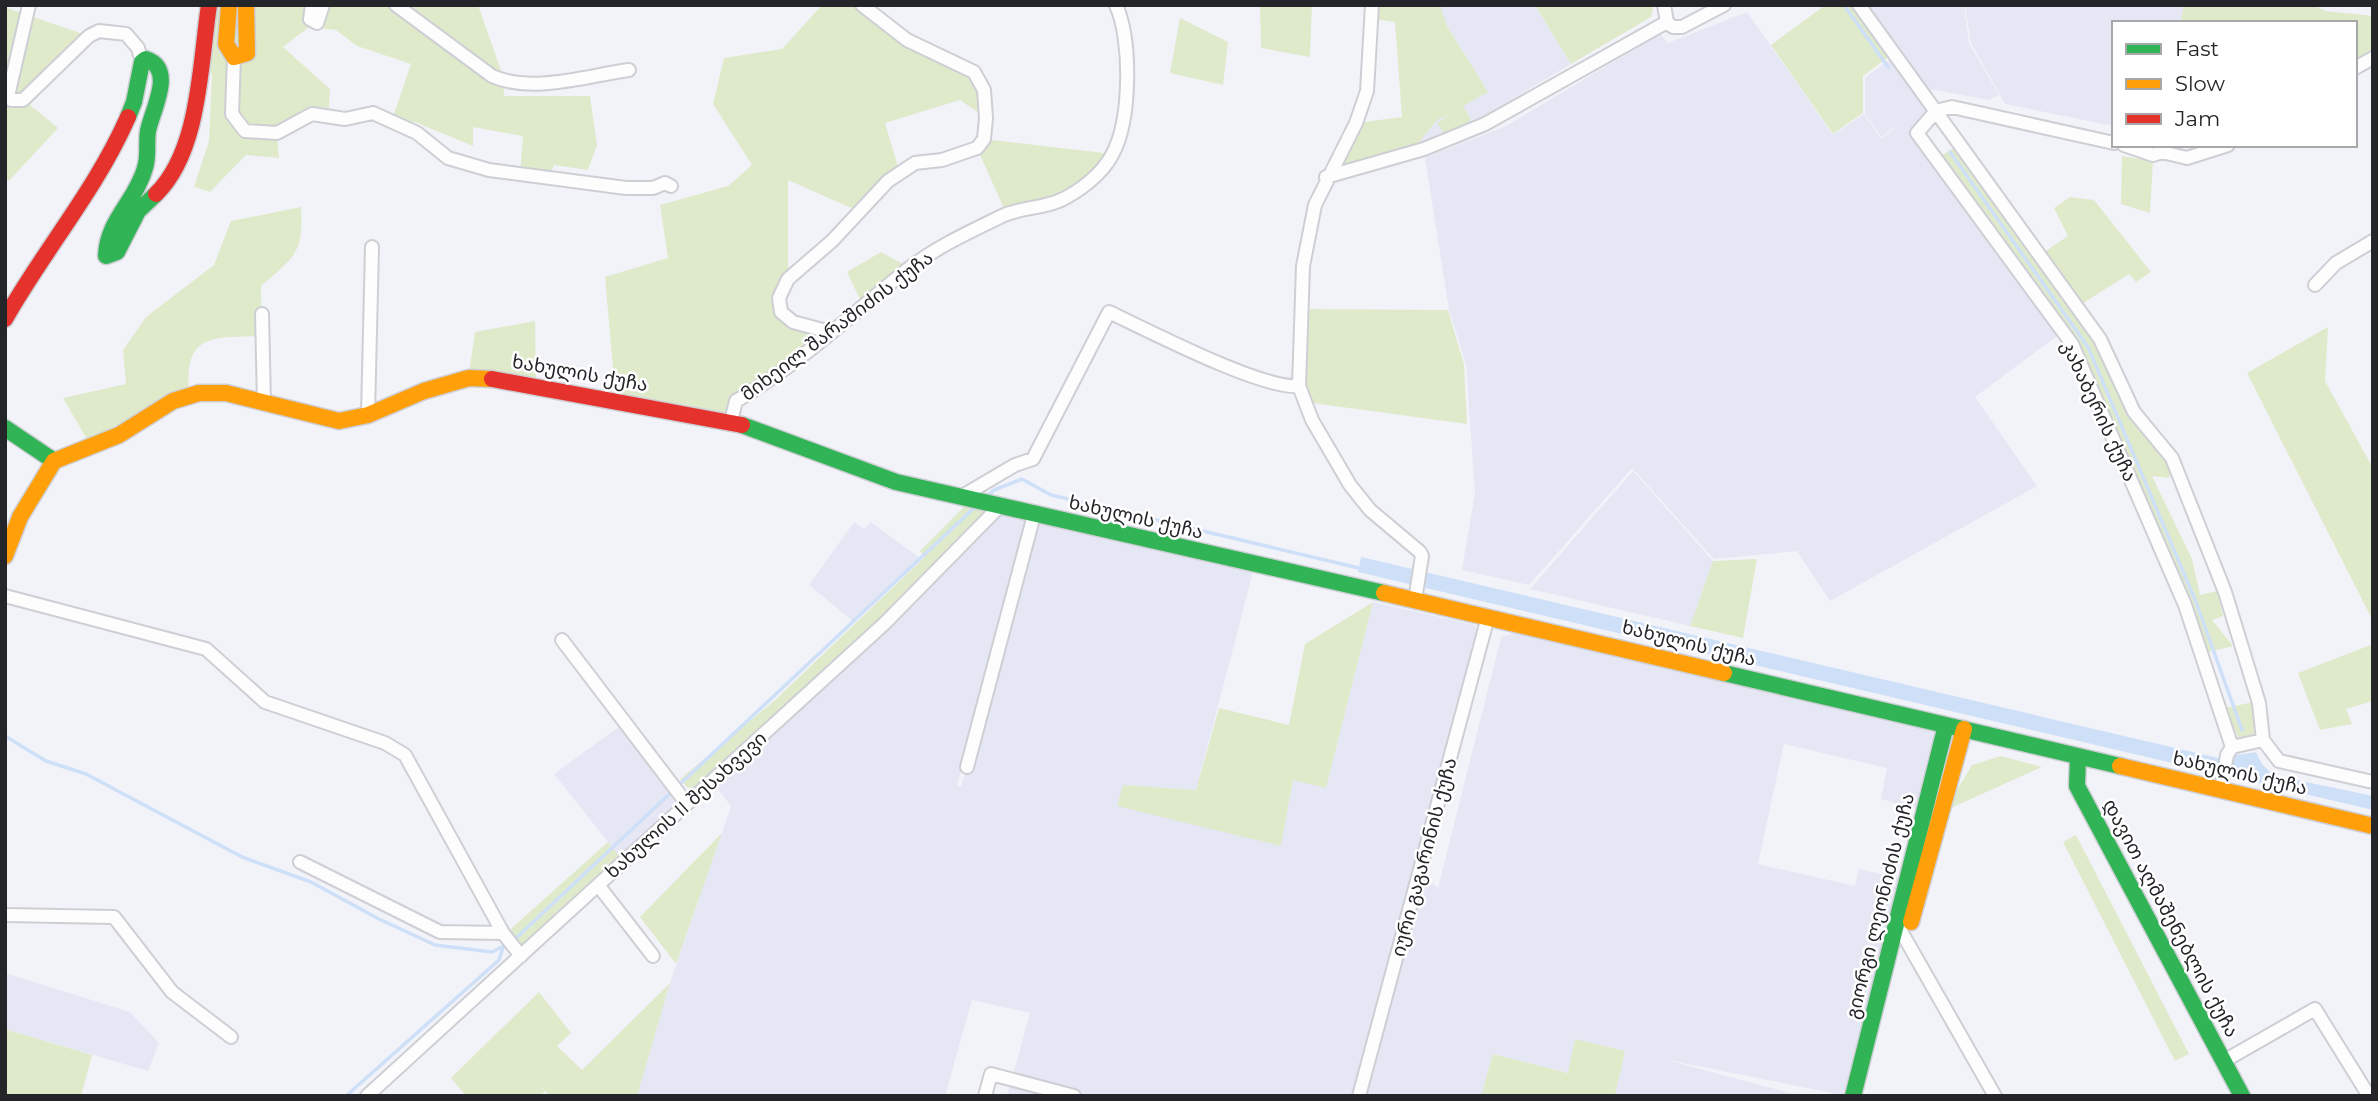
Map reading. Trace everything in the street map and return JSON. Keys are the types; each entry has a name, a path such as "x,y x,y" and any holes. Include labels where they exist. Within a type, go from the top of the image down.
{"street":[{"path":"5,319 26,282 73,217 124,125 134,102 142,62 138,48 126,34 99,31 89,36 23,100 11,100 8,96 11,78 29,5"},
{"path":"142,62 146,59 154,61 160,69 160,81 148,133 145,169 113,224 105,244 106,256 117,252 138,211 169,181 182,158 193,114 209,5"},
{"path":"229,5 226,44 234,57 232,114 245,131 277,133 312,114 345,118 373,113 417,132 448,158 489,170 626,188 653,188 665,183 671,186"},
{"path":"234,57 247,53 244,14 246,5"},
{"path":"312,5 310,19 317,23 323,5"},
{"path":"396,5 492,76 508,83 540,83 629,70"},
{"path":"830,332 793,322 781,312 779,298 788,279 832,241 888,181 915,163 942,160 977,148 984,139 984,90 974,72 907,40 862,5"},
{"name":"მიხეილ შარაშიძის ქუჩა","path":"731,421 736,401 762,386 864,308 910,268 1006,213 1061,201 1092,180 1113,155 1127,93 1128,54 1123,21 1116,5"},
{"path":"1372,5 1367,91 1356,124 1326,177 1315,205 1303,266 1299,386 1318,431 1350,485 1370,510 1420,552 1421,563 1415,600"},
{"path":"1664,5 1667,22 1673,27 1682,26 1724,5"},
{"path":"1859,5 1936,110 1952,107 2112,143"},
{"path":"1326,177 1424,149 1485,124 1667,22"},
{"path":"2357,67 2373,58"},
{"name":"კახაბერის ქუჩა","path":"2230,751 2185,605 2072,344 1917,133 1936,110 2007,215 2100,340 2134,412 2172,457 2225,592 2259,703 2263,740"},
{"path":"2130,147 2153,155 2162,152 2187,158 2222,147"},
{"path":"2315,285 2336,263 2373,241"},
{"path":"368,415 372,247"},
{"path":"964,499 1015,465 1033,459 1109,312 1259,378 1290,387 1299,386"},
{"path":"262,314 264,404"},
{"name":"ხახულის ქუჩა","path":"54,461 119,435 173,401 200,393 226,393 340,421 368,415 424,391 469,378 500,379 731,421 896,482 996,507 1415,600 2078,756 2222,784 2373,826"},
{"path":"5,428 54,461 20,517 5,556"},
{"name":"ხახულის II შესახვევი","path":"367,1096 885,623 996,507"},
{"path":"967,767 1034,516"},
{"path":"5,596 206,649 265,702 385,743 405,755 503,934 520,956"},
{"name":"იური გაგარინის ქუჩა","path":"1360,1096 1488,617"},
{"path":"562,640 687,804"},
{"name":"გიორგი ლეონიძის ქუჩა","path":"1853,1096 1898,926 1946,725"},
{"name":"გიორგი ლეონიძის ქუჩა","path":"1865,1096 1964,729"},
{"name":"ხახულის ქუჩა","path":"2230,751 2263,740 2279,761 2373,782"},
{"path":"2222,784 2230,751"},
{"name":"დავით აღმაშენებლის ქუჩა","path":"2078,756 2077,786 2242,1096"},
{"path":"300,862 440,932 503,934"},
{"path":"598,885 653,956"},
{"path":"5,915 114,917 172,992 231,1037"},
{"path":"1898,926 1995,1096"},
{"path":"2224,1061 2315,1009 2368,1087"},
{"path":"985,1096 991,1074 1074,1096"}],"shaded area":[{"path":"1440,5 1535,5 1571,64 1446,138 1416,146 1437,120 1488,92 1447,26"},
{"path":"1859,5 1964,5 1969,43 1999,95 1989,100 1924,88"},
{"path":"1965,5 2184,5 2180,21 2112,21 2112,126 2005,104 1971,43"},
{"path":"1747,12 1833,135 1864,114 1881,139 1904,121 1881,137 1865,114 1865,78 1894,56 1934,110 1916,132 2061,333 1975,397 2037,486 1830,601 1797,551 1714,559 1632,468 1529,585 1462,570 1475,493 1466,364 1449,310 1425,158 1506,126 1660,34 1668,43"},
{"path":"1633,471 1713,561 1690,626 1530,589"},
{"path":"1001,514 1028,520 957,786 961,787 1037,523 1253,572 1196,790 1123,785 1281,846 1293,779 1326,788 1373,602 1475,625 1482,641 1420,872 1438,888 1501,637 1520,631 1938,730 1920,810 1881,799 1887,768 1784,744 1758,864 1855,886 1859,869 1903,879 1847,1096 1663,1059 1801,1096 1615,1096 1625,1051 1575,1039 1569,1073 1493,1054 1481,1096 1007,1096 1030,1013 972,1000 945,1096 637,1096 670,983 731,806 712,782 766,739"},
{"path":"854,522 864,529 871,522 921,559 854,622 809,585"},
{"path":"624,723 687,804 624,862 554,774"},
{"path":"5,973 130,1012 159,1043 148,1071 5,1029"}],"green space":[{"path":"211,5 478,5 503,76 504,96 590,96 597,145 588,170 554,165 548,178 520,174 523,136 473,127 473,146 415,122 392,120 411,64 357,46 336,30 309,27 283,47 330,89 329,108 310,106 276,126 279,158 246,155 210,192 194,187 209,141 212,74 198,61"},
{"path":"822,5 862,5 907,40 974,72 986,118 960,100 885,123 900,173 858,211 788,180 788,274 774,293 775,314 819,333 777,368 732,399 726,414 615,392 605,277 668,258 660,205 728,186 752,165 713,104 724,58 782,49"},
{"path":"1260,5 1312,5 1310,57 1261,48"},
{"path":"1372,5 1440,5 1447,26 1488,92 1463,106 1471,120 1446,137 1437,123 1451,113 1437,120 1416,146 1422,158 1326,177 1356,123 1402,117 1395,22 1372,19"},
{"path":"1535,5 1654,5 1651,17 1571,64"},
{"path":"1859,5 1894,53 1863,76 1863,113 1833,134 1771,45 1824,6"},
{"path":"2184,5 2313,5 2326,11 2373,16 2373,58 2357,67 2357,21 2180,21"},
{"path":"7,8 89,36 24,100 58,128 9,181 5,178"},
{"path":"1180,18 1228,42 1223,85 1170,73"},
{"path":"984,139 1113,154 1061,200 1006,213 977,148"},
{"path":"1954,148 2098,344 2126,412 2172,468 2169,478 2152,476 2192,559 2200,595 2217,591 2223,616 2212,620 2233,646 2205,653 2175,568 2074,335 1942,155"},
{"path":"2122,156 2153,161 2150,213 2121,204"},
{"path":"2070,197 2094,200 2151,272 2136,282 2129,274 2077,307 2038,256 2068,236 2054,208"},
{"path":"301,207 301,235 294,253 282,268 261,286 262,336 218,338 207,342 198,348 192,357 189,390 88,441 63,398 126,384 123,350 146,317 214,265 231,221"},
{"path":"881,252 910,268 864,308 847,272"},
{"path":"1301,309 1448,310 1464,364 1467,424 1305,402"},
{"path":"535,321 536,378 469,373 475,332"},
{"path":"2328,327 2325,381 2373,468 2373,621 2247,373"},
{"path":"966,505 987,513 884,624 692,793 680,779 774,701 925,557 920,551"},
{"path":"1757,559 1743,638 1690,626 1713,561"},
{"path":"1373,602 1326,788 1293,780 1281,846 1117,806 1123,785 1196,790 1219,708 1289,725 1305,644"},
{"path":"2373,644 2373,701 2346,709 2352,724 2320,730 2298,673"},
{"path":"2254,702 2257,735 2239,738 2224,708"},
{"path":"2001,756 2042,767 1951,808 1955,793 1972,765"},
{"path":"722,833 676,964 640,917"},
{"path":"2076,835 2189,1054 2175,1061 2063,842"},
{"path":"608,842 624,862 521,956 504,935"},
{"path":"670,983 637,1096 549,1096 545,1091 540,1096 466,1096 451,1078 539,992 571,1033 557,1046 582,1070"},
{"path":"5,1029 92,1055 81,1096 5,1096"},
{"path":"1575,1039 1625,1051 1615,1096 1481,1096 1493,1054 1568,1073"}],"water":[{"path":"1361,557 2218,758 2256,752 2262,764 2273,775 2373,796 2373,810 1358,572"}],"waterway":[{"path":"1844,5 1888,67"},
{"path":"1950,152 2088,347 2196,602 2242,730"},
{"path":"986,497 994,490 1022,479 1051,495 1363,569"},
{"path":"514,940 975,507"},
{"path":"5,736 46,761 86,774 242,857 311,882 379,919 435,945 492,952 508,944"},
{"path":"346,1096 499,960 503,947"}],"traffic: fast":[{"path":"128,117 134,102 142,62 146,59 155,64 161,81 148,131 146,163 141,180 111,232 106,256 117,252 138,211 156,194"},
{"path":"742,425 896,482 1384,593"},
{"path":"5,428 54,461"},
{"path":"1724,673 2120,766"},
{"path":"1853,1096 1946,725"},
{"path":"2078,756 2077,786 2242,1096"}],"traffic: slow":[{"path":"229,5 226,44 234,57 247,53 246,5"},
{"path":"5,556 20,517 54,461 119,435 173,401 199,393 226,393 339,421 368,415 424,391 469,378 492,379"},
{"path":"1384,593 1724,673"},
{"path":"1911,922 1964,729"},
{"path":"2120,766 2373,826"}],"traffic: jam":[{"path":"156,194 171,176 190,131 196,106 209,5"},
{"path":"5,319 101,170 128,117"},
{"path":"492,379 742,425"}]}
